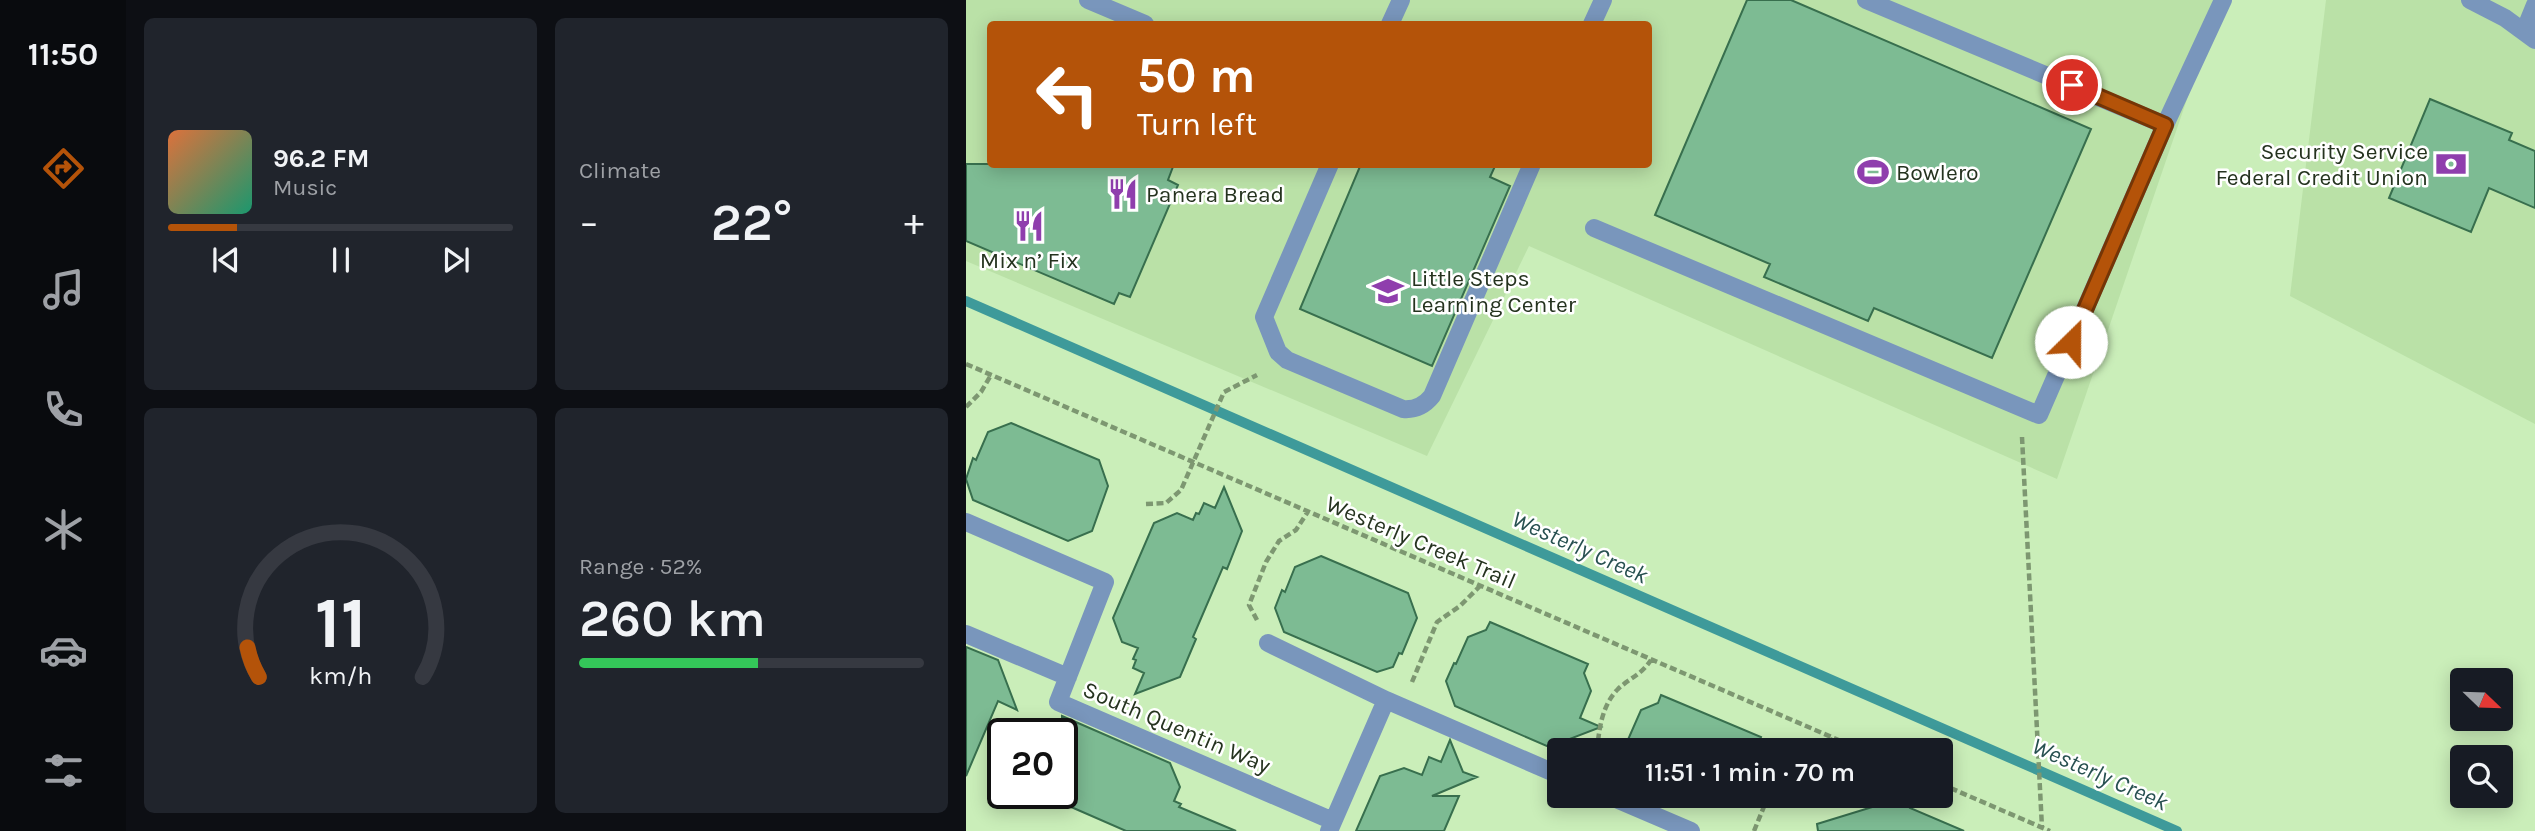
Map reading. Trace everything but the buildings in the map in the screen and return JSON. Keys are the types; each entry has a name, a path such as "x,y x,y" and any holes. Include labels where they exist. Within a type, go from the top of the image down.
{"lane":[{"path":"1088,0 1138,21"},
{"path":"1391,21 1401,0"},
{"path":"1593,21 1603,0"},
{"path":"1866,0 2165,125"},
{"path":"1594,228 2039,415 2222,0"},
{"path":"2470,0 2505,18 2529,36 2535,5"},
{"path":"1328,168 1264,317 1278,352 1287,360 1410,410 1421,407 1432,396 1530,168"},
{"name":"South Quentin Way","path":"966,522 1105,582 1058,702 1331,826"},
{"path":"966,634 1068,677"},
{"path":"1268,643 1403,708 1547,770"},
{"path":"1331,826 1386,700"},
{"path":"1637,808 1691,831"}],"path":[{"name":"Westerly Creek Trail","path":"966,364 1833,738"},
{"path":"966,407 981,392 991,375"},
{"path":"1146,504 1166,503 1181,490 1224,392 1257,375"},
{"path":"2021,407 2042,828"},
{"path":"1268,643 1249,605 1266,562 1279,541 1296,530 1307,513"},
{"path":"1403,708 1437,622 1461,606 1480,586"},
{"path":"1599,738 1601,719 1617,690 1642,673 1651,660"},
{"path":"1953,789 2050,831"},
{"path":"1754,831 1763,808"}],"shaded area":[{"path":"966,0 2221,0 2057,479 1529,246 1427,456 966,261"},
{"path":"2326,0 2535,0 2535,424 2290,296"}],"waterway":[{"name":"Westerly Creek","path":"966,301 2177,831"}],"place":[{"name":"Security Service Federal Credit Union","path":"2451,164"},
{"name":"Bowlero","path":"1873,172"},
{"name":"Panera Bread","path":"1123,194"},
{"name":"Mix n’ Fix","path":"1029,226"},
{"name":"Little Steps Learning Center","path":"1388,291"}],"route":[{"path":"2071,342 2165,125 2072,85"}]}
